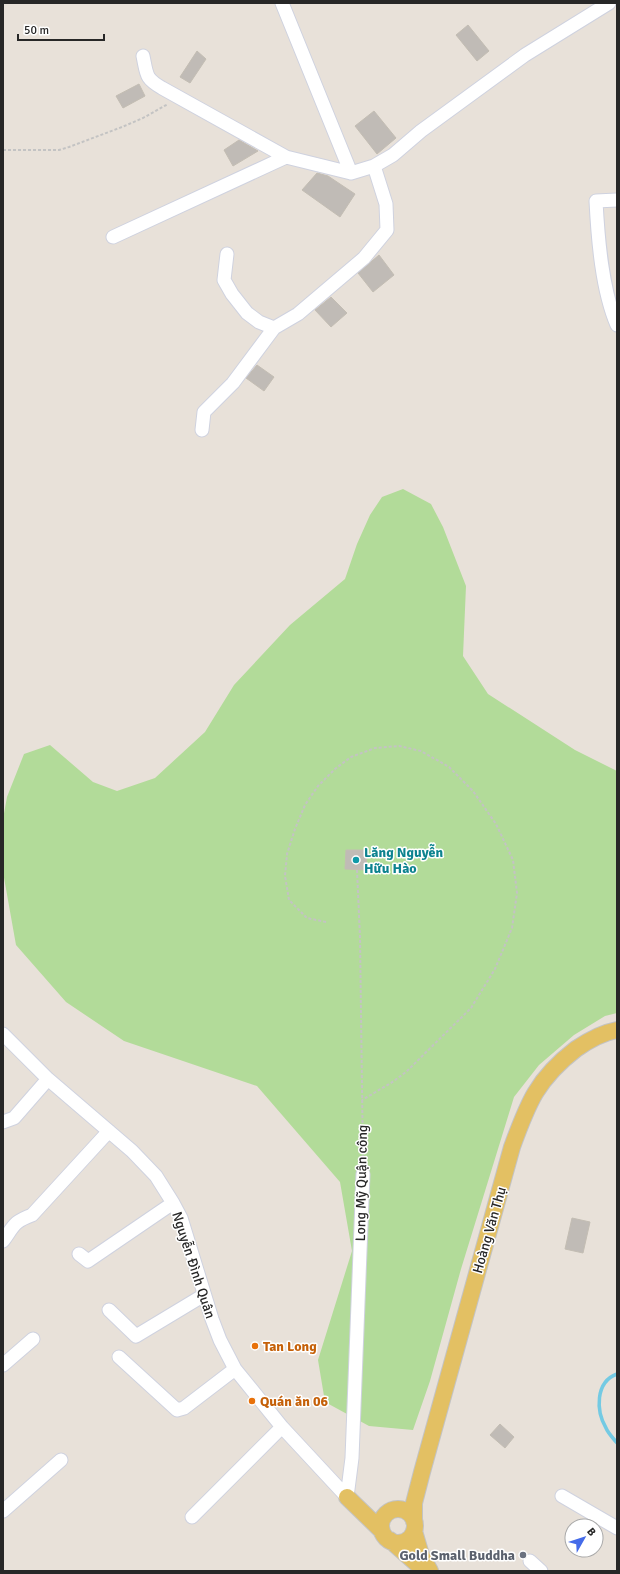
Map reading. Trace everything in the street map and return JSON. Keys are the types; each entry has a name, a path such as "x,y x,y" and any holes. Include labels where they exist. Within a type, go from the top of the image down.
{"main road":[{"name":"Hoàng Văn Thụ","path":"430,1571 421,1555 414,1526 414,1504 512,1147 526,1108 540,1085 558,1063 587,1041 607,1032 617,1030"},
{"name":"Hoàng Văn Thụ","path":"393,1510 407,1498 422,1472"},
{"path":"347,1497 371,1509 407,1512 411,1516 414,1526 411,1537 401,1543 386,1536"},
{"path":"347,1497 386,1536 425,1571"},
{"path":"386,1536 382,1520 393,1510"}],"street":[{"path":"282,3 351,173"},
{"path":"143,56 147,76 151,82 286,157 351,173 374,166 393,155 421,131 525,55 609,3"},
{"path":"113,237 286,157"},
{"path":"202,430 204,412 234,383 274,328 298,314 364,258 387,230 386,204 374,166"},
{"path":"617,200 596,201 597,224 604,275 611,310 617,325"},
{"path":"227,254 224,280 232,294 247,313 259,322 274,328"},
{"name":"Nguyễn Đình Quân","path":"3,1034 48,1079 109,1131 156,1176 174,1203 181,1218 204,1295 220,1340 235,1369 282,1427 347,1497"},
{"path":"3,1122 14,1118 48,1079"},
{"path":"3,1241 9,1230 21,1219 32,1215 109,1131"},
{"name":"Long Mỹ Quận công","path":"347,1497 352,1458 363,1174"},
{"path":"79,1254 88,1261 174,1203"},
{"path":"109,1310 136,1336 204,1295"},
{"path":"3,1366 32,1339"},
{"path":"119,1358 177,1410 184,1408 235,1369"},
{"path":"192,1517 282,1427"},
{"path":"3,1510 62,1460"},
{"path":"562,1496 617,1528"},
{"path":"530,1561 540,1571"}],"path":[{"path":"3,150 59,150 69,148 143,118 180,97"},
{"path":"326,922 307,918 290,900 285,876 287,854 295,829 305,805 318,786 335,769 351,757 375,748 399,746 421,751 449,767 473,791 496,824 513,860 516,893 512,928 495,969 471,1008 406,1072 391,1083 362,1100"},
{"name":"Long Mỹ Quận công","path":"357,870 360,937 363,1174"}],"green space":[{"path":"403,489 431,504 443,527 466,586 463,656 488,694 575,750 617,771 617,1013 605,1016 574,1035 539,1065 514,1097 461,1269 430,1381 413,1430 369,1426 325,1402 318,1360 352,1251 340,1182 257,1086 124,1041 66,1002 16,945 3,872 3,819 7,797 24,754 50,745 93,782 117,791 155,778 205,732 234,685 290,625 345,579 357,544 370,515 382,497"}],"building":[{"path":"468,25 489,51 477,61 456,35"},
{"path":"197,51 206,59 190,83 180,77"},
{"path":"139,84 145,96 123,108 116,96"},
{"path":"374,111 396,138 377,154 355,126"},
{"path":"239,140 258,151 233,166 224,150"},
{"path":"317,173 328,176 355,194 340,217 302,190"},
{"path":"379,255 394,275 373,292 358,273"},
{"path":"331,297 347,313 331,327 315,310"},
{"path":"257,365 274,377 264,391 246,378"},
{"name":"Lăng Nguyễn Hữu Hào","path":"346,850 367,850 366,870 345,869"},
{"path":"572,1218 590,1222 583,1253 565,1249"},
{"path":"500,1424 514,1437 505,1448 490,1435"}],"waterway":[{"path":"617,1374 610,1378 601,1390 599,1406 600,1414 608,1432 617,1443"}],"place":[{"name":"Lăng Nguyễn Hữu Hào","path":"356,860"},
{"name":"Tan Long","path":"255,1346"},
{"name":"Quán ăn 06","path":"252,1401"},
{"name":"Gold Small Buddha","path":"523,1555"}]}
